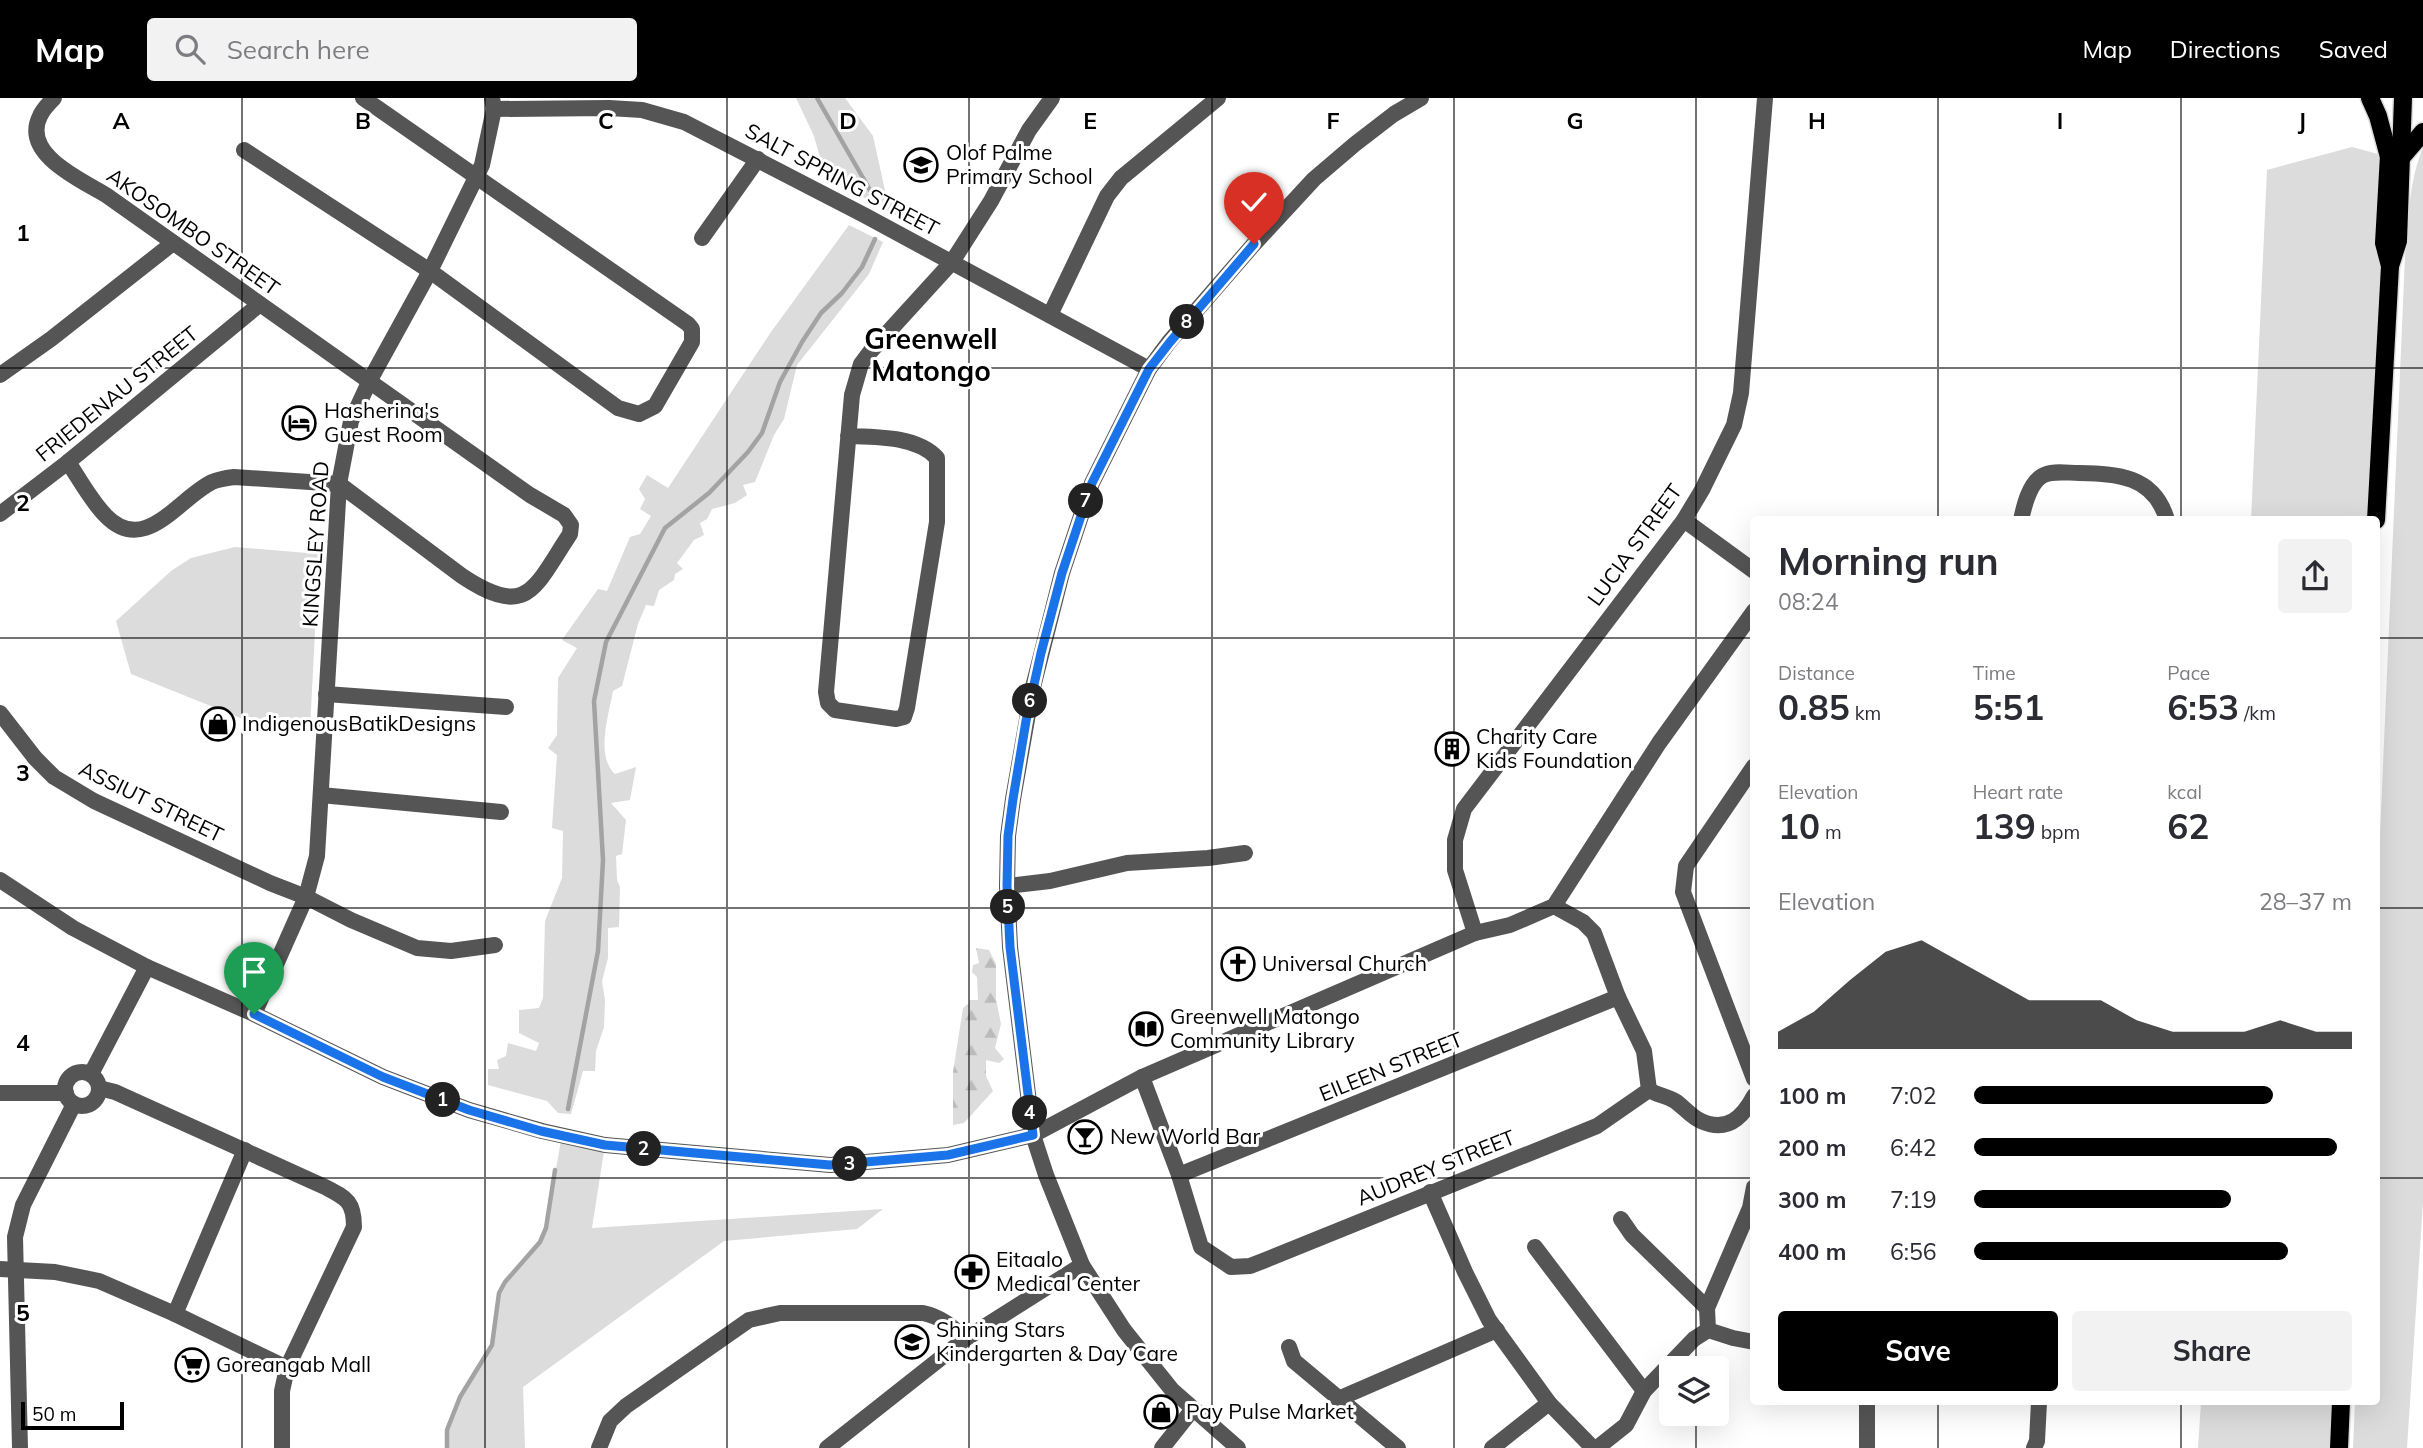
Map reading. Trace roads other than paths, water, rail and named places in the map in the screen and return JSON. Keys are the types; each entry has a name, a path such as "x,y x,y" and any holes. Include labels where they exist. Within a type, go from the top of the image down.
{"main road":[{"path":"2370,98 2394,158"},
{"path":"2392,98 2394,158"},
{"path":"2376,516 2390,266 2384,243 2403,98"},
{"path":"2394,158 2423,132"},
{"path":"2339,1448 2341,1405"}],"street":[{"name":"AKOSOMBO STREET","path":"54,98 40,116 37,130 41,148 60,167 106,195 530,495 564,515 571,525 570,534 530,591 519,598 502,598 462,576 339,484"},
{"path":"244,150 430,271 618,408 639,414 655,406 692,342 692,329 688,324 363,98"},
{"path":"848,436 915,444 929,449 937,458 937,522 907,708 904,717 896,719 835,710 828,703 827,655 845,490 848,436 852,395 861,364 952,262 1029,130 1052,98"},
{"path":"1050,315 1107,196 1121,178 1218,98"},
{"path":"1238,1448 1172,1390 1141,1353 1107,1305 1082,1265 1055,1201 1033,1135 1010,947 1007,886 1008,836 1018,762 1032,691 1059,583 1092,483 1149,369 1254,244 1314,179 1365,136 1421,98"},
{"name":"LUCIA STREET","path":"1475,933 1455,870 1455,840 1464,809 1538,708 1684,520 1734,425 1741,393 1765,98"},
{"name":"KINGSLEY ROAD","path":"254,1014 306,897 317,856 339,484 347,431 370,380 430,271 477,176 485,152 493,104"},
{"name":"SALT SPRING STREET","path":"493,104 642,110 684,122 864,215 1149,369"},
{"path":"702,238 758,159"},
{"path":"0,375 51,339 173,243"},
{"name":"FRIEDENAU STREET","path":"0,514 68,462 260,304"},
{"path":"68,462 108,518 120,525 136,529 158,524 202,488 222,479 234,477 339,484"},
{"path":"2022,516 2029,491 2040,477 2053,472 2116,474 2141,483 2165,516"},
{"path":"1684,520 1750,568"},
{"path":"0,880 73,928 147,967 254,1014 383,1077 457,1105 541,1131 605,1145 830,1165 948,1155 1033,1135 1142,1077 1475,933 1510,925 1554,906 1659,743 1750,617"},
{"path":"326,694 506,707"},
{"name":"ASSIUT STREET","path":"0,713 35,758 54,777 94,801 417,948 451,951 495,945"},
{"path":"1750,772 1686,866 1684,892 1750,1068"},
{"path":"321,795 500,812"},
{"path":"1007,886 1050,881 1127,863 1208,859 1245,853"},
{"path":"1554,906 1583,922 1594,933 1618,997 1644,1051 1649,1090 1674,1101 1701,1121 1720,1125 1732,1122 1745,1113 1750,1104"},
{"path":"0,1093 70,1098 82,1106 93,1102 95,1081 147,967"},
{"name":"EILEEN STREET","path":"1179,1175 1618,997"},
{"path":"20,1448 8,1269 23,1205 70,1098 67,1082 80,1072 115,1092 245,1150 341,1195 350,1202 354,1213 354,1227 288,1368 282,1391 282,1448"},
{"name":"AUDREY STREET","path":"1142,1077 1179,1175 1201,1247 1231,1268 1256,1264 1597,1126 1649,1090"},
{"path":"175,1314 245,1150"},
{"path":"1430,1192 1475,1295 1489,1320 1549,1403 1595,1448 1626,1425 1644,1391 1694,1339 1708,1330 1750,1341"},
{"path":"1708,1330 1706,1308 1750,1208"},
{"path":"1621,1219 1632,1235 1706,1308"},
{"path":"1535,1247 1644,1391"},
{"path":"827,1448 965,1339 1082,1265"},
{"path":"8,1269 55,1272 99,1282 175,1314 288,1368"},
{"path":"599,1448 610,1420 626,1406 749,1320 780,1313 923,1313 936,1316 949,1324 965,1339"},
{"path":"1338,1399 1497,1330"},
{"path":"1289,1347 1293,1361 1398,1448"},
{"path":"1492,1448 1549,1403"},
{"path":"1867,1405 1867,1448"},
{"path":"2034,1448 2039,1405"},
{"path":"1162,1448 1193,1409"}],"waterway":[{"path":"817,98 874,197"},
{"path":"568,1109 598,951 603,860 594,701 606,642 665,528 709,493 762,433 780,382 802,342 821,313 842,293 862,267 875,239"},
{"path":"447,1448 447,1430 460,1397 492,1345 499,1293 505,1282 540,1242 546,1228 555,1170"}],"place":[{"name":"Olof Palme Primary School","path":"921,165"},
{"name":"Hasherina's Guest Room","path":"299,423"},
{"name":"IndigenousBatikDesigns","path":"218,724"},
{"name":"Charity Care Kids Foundation","path":"1452,749"},
{"name":"Universal Church","path":"1238,964"},
{"name":"Greenwell Matongo Community Library","path":"1146,1029"},
{"name":"New World Bar","path":"1085,1137"},
{"name":"Eitaalo Medical Center","path":"972,1272"},
{"name":"Shining Stars Kindergarten & Day Care","path":"912,1342"},
{"name":"Goreangab Mall","path":"192,1365"},
{"name":"Pay Pulse Market","path":"1161,1412"}],"district":[{"name":"Greenwell Matongo","path":"931,355"}]}
